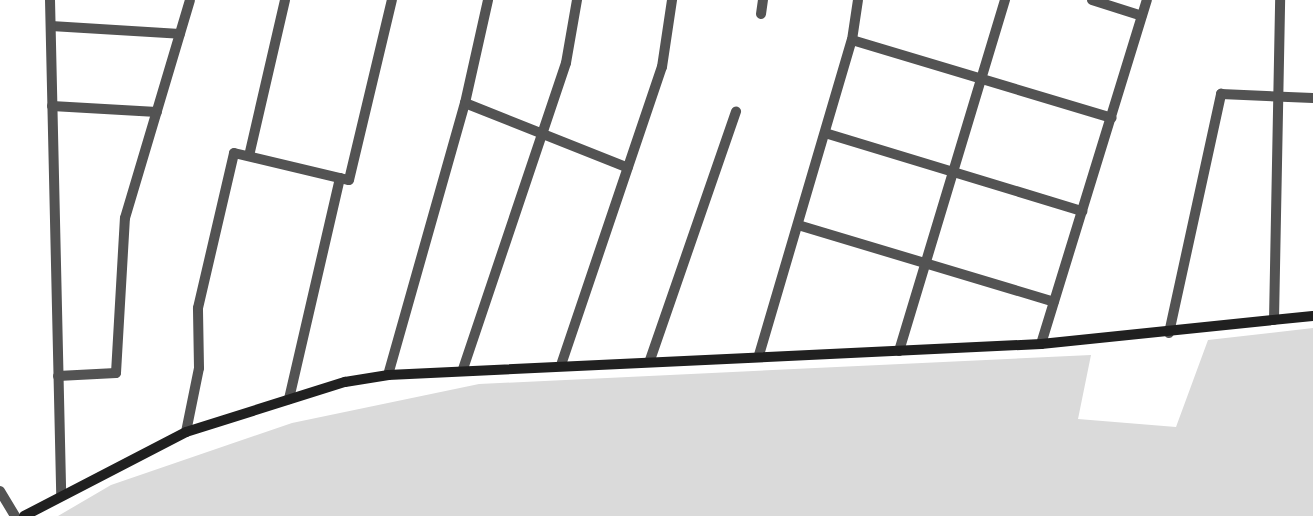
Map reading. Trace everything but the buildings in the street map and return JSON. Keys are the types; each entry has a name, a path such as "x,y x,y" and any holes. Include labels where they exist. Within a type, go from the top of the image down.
{"street":[{"path":"50,0 61,495"},
{"path":"58,376 116,374 126,218 190,0"},
{"path":"249,156 285,0"},
{"path":"186,432 199,368 198,308 234,153 349,180 392,0"},
{"path":"388,374 465,103 488,0"},
{"path":"463,369 566,63 577,0"},
{"path":"561,365 662,67 672,0"},
{"path":"761,14 763,0"},
{"path":"759,355 852,40 858,0"},
{"path":"899,351 1005,0"},
{"path":"1092,0 1142,16"},
{"path":"1041,344 1147,0"},
{"path":"1274,320 1280,0"},
{"path":"51,26 180,34"},
{"path":"852,40 1112,118"},
{"path":"1169,333 1221,94 1313,98"},
{"path":"465,103 628,168"},
{"path":"52,106 157,112"},
{"path":"650,360 736,111"},
{"path":"825,133 1082,211"},
{"path":"289,399 340,178"},
{"path":"798,224 1054,302"},
{"path":"24,516 61,495 186,432 345,382 388,374 650,360 1041,344 1169,333 1313,316"},
{"path":"0,491 15,516"}],"shaded area":[{"path":"1313,328 1313,516 58,516 111,485 292,423 479,384 1091,355 1078,419 1176,427 1208,340"}]}
